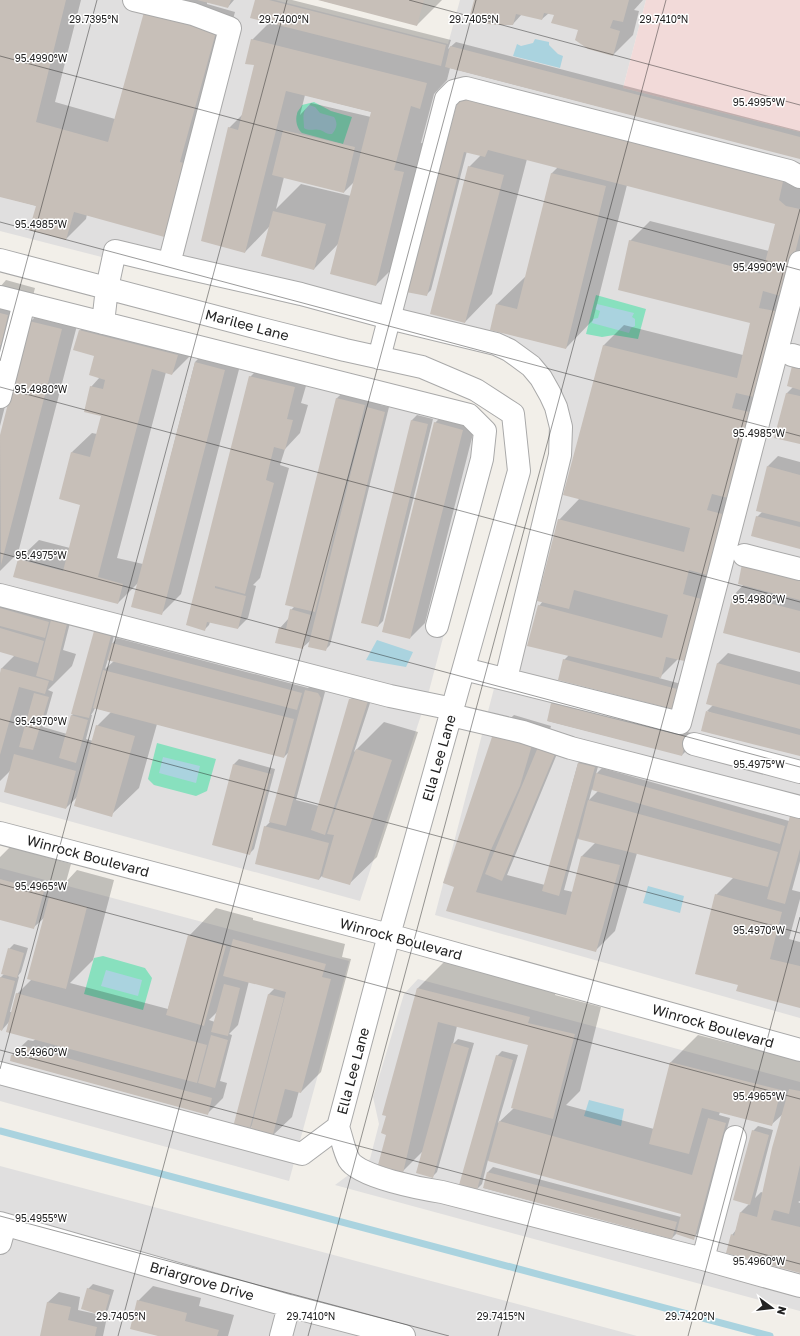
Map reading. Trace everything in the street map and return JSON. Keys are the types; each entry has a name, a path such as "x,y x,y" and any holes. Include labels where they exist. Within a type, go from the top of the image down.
{"street":[{"path":"134,0 194,14 230,28 169,264"},
{"path":"379,358 446,99 454,91 466,88 789,171 800,177"},
{"path":"103,323 107,288 115,251 301,294 389,318 496,344 509,350 531,366 541,378 556,408 561,427 560,455 506,680"},
{"name":"Marilee Lane","path":"0,260 312,342 422,367 476,390 489,399"},
{"path":"464,669 680,723 800,262"},
{"path":"0,297 469,415 485,431 482,459 437,626"},
{"path":"0,397 24,303"},
{"path":"305,374 312,342"},
{"name":"Ella Lee Lane","path":"338,1127 389,935 519,472 513,414 489,399"},
{"path":"744,555 800,569"},
{"path":"0,595 452,712 523,732 571,748 800,807"},
{"path":"694,744 800,772"},
{"name":"Winrock Boulevard","path":"0,833 389,935 800,1050"},
{"path":"0,1073 302,1154 338,1127 350,1161 368,1174 412,1187 442,1192 703,1259 800,1286"},
{"path":"703,1259 735,1137"},
{"name":"Briargrove Drive","path":"2,1230 404,1336"},
{"path":"281,1336 289,1306"}],"shaded area":[{"path":"0,0 275,0 448,44 460,0 646,0 623,88 800,132 800,1018 435,915 554,458 551,413 533,379 490,352 176,276 0,231"},
{"path":"646,0 800,0 800,132 623,88"},
{"path":"0,290 474,409 490,459 429,691 360,901 0,802"},
{"path":"0,868 349,961 289,1181 0,1101"},
{"path":"418,979 800,1082 800,1311 335,1185 370,1159 379,1124 373,1097 404,994"},
{"path":"0,1166 637,1336 0,1336"}],"green space":[{"path":"314,102 331,111 352,117 343,144 302,133 300,131 296,122 296,116 302,105"},
{"path":"596,295 646,309 638,339 614,335 602,337 586,334"},
{"path":"157,743 216,759 207,791 196,796 154,785 148,779"},
{"path":"103,956 145,968 152,978 143,1010 84,994 94,958"}],"water":[{"path":"535,39 549,42 549,45 558,54 563,56 560,68 513,56 517,44 521,46 533,43"},
{"path":"309,105 315,107 320,113 334,117 336,126 332,134 304,128 304,113"},
{"path":"597,304 634,313 632,317 635,319 635,326 631,328 629,333 592,323 593,319 598,318 600,311 595,309"},
{"path":"377,640 413,652 406,667 366,660"},
{"path":"163,757 200,766 196,783 159,773"},
{"path":"648,886 684,896 680,913 643,903"},
{"path":"106,970 142,980 138,996 101,986"},
{"path":"589,1100 624,1109 621,1126 584,1116"}],"building":[{"path":"0,0 66,0 36,122 108,142 144,12 216,32 180,162 188,164 168,238 74,212 66,240 29,230 36,206 0,197"},
{"path":"197,0 231,0 228,8"},
{"path":"255,0 269,0 446,45 441,66 250,18"},
{"path":"318,0 424,0 417,26"},
{"path":"474,0 629,0 623,22 613,20 610,28 620,31 613,56 588,49 575,40 578,30 551,23 554,15 544,13 542,20 516,14 513,25 493,25 469,19"},
{"path":"251,39 427,83 420,109 411,106 394,170 404,172 376,286 330,274 371,112 286,91 245,253 201,241 228,127 238,130 254,65 245,64"},
{"path":"450,46 800,137 800,159 445,67"},
{"path":"459,96 784,177 779,200 786,206 800,209 800,233 784,297 763,291 759,308 780,312 758,398 736,393 732,408 754,413 732,499 712,494 707,510 726,515 711,576 689,570 683,594 705,600 689,662 666,657 661,678 527,646 538,605 662,638 668,615 574,590 569,609 537,601 558,519 684,552 690,528 563,495 603,345 737,378 750,323 618,290 629,240 762,274 775,224 488,150 485,157 464,152 427,296 406,292"},
{"path":"283,130 355,147 344,193 272,175"},
{"path":"468,166 504,175 465,323 430,314"},
{"path":"551,173 606,186 566,349 490,330 496,304 517,309"},
{"path":"273,211 326,224 314,270 261,256"},
{"path":"0,313 8,315 1,345 0,345"},
{"path":"29,321 62,329 1,565 0,435"},
{"path":"79,330 178,355 172,375 152,369 98,577 123,584 118,604 13,577 18,559 63,571 80,505 59,499 71,452 90,457 101,416 84,412 90,386 103,389 105,380 89,375 94,356 73,350"},
{"path":"195,362 225,370 162,615 131,607"},
{"path":"792,366 800,368 800,390 787,386"},
{"path":"249,376 295,387 287,419 293,420 285,450 274,447 266,480 274,483 245,594 215,586 215,588 246,596 238,629 207,622 205,631 186,625"},
{"path":"786,393 800,396 800,444 774,438"},
{"path":"336,398 365,405 315,612 285,605"},
{"path":"367,407 385,412 326,651 308,647"},
{"path":"411,420 428,424 378,627 361,623"},
{"path":"434,422 463,430 410,639 382,632"},
{"path":"767,466 800,475 800,522 756,511"},
{"path":"756,516 800,527 800,549 751,536"},
{"path":"742,564 800,579 800,600 738,584"},
{"path":"733,594 800,611 800,653 723,633"},
{"path":"0,608 49,622 45,638 0,626"},
{"path":"290,609 311,615 303,649 275,643 279,627 286,629"},
{"path":"51,620 67,624 53,681 36,676"},
{"path":"0,628 44,641 38,663 0,652"},
{"path":"94,631 111,636 89,718 71,714"},
{"path":"112,643 302,693 297,710 107,660"},
{"path":"563,659 681,690 676,710 558,680"},
{"path":"717,663 800,685 800,729 706,704"},
{"path":"1,668 49,681 45,694 19,687 0,755 0,673"},
{"path":"103,670 294,719 284,758 93,708"},
{"path":"305,690 318,693 321,698 286,826 269,822"},
{"path":"34,693 49,697 33,750 19,747"},
{"path":"355,698 368,701 325,835 311,830 349,699"},
{"path":"551,703 687,737 682,756 547,721"},
{"path":"706,711 800,735 800,756 701,731"},
{"path":"71,715 88,720 76,763 59,758"},
{"path":"96,725 135,736 112,817 74,806"},
{"path":"493,734 532,745 520,786 490,852 476,892 566,915 581,856 620,865 596,952 446,911 454,887 443,883"},
{"path":"538,747 555,754 502,881 485,874"},
{"path":"356,749 392,760 350,885 322,877 334,835 327,834"},
{"path":"14,754 76,771 66,809 4,792"},
{"path":"578,763 595,767 559,896 542,891"},
{"path":"233,764 271,774 250,855 212,845"},
{"path":"596,773 785,826 780,844 592,790"},
{"path":"588,800 778,852 768,887 578,839"},
{"path":"790,816 800,818 800,849 785,904 767,899"},
{"path":"264,826 329,843 319,880 255,864"},
{"path":"0,879 44,891 34,929 0,920"},
{"path":"715,894 782,912 770,959 800,966 800,1008 736,991 738,985 695,974"},
{"path":"49,897 87,907 66,989 27,979"},
{"path":"188,935 226,946 204,1026 166,1015"},
{"path":"233,939 326,964 322,977 331,979 301,1093 285,1089 272,1138 250,1132 286,992 223,976"},
{"path":"8,948 24,953 17,978 1,974"},
{"path":"0,977 15,981 2,1031 0,1030"},
{"path":"224,984 240,988 228,1036 211,1032"},
{"path":"417,988 530,1017 528,1023 575,1034 553,1119 511,1108 528,1045 438,1022 403,1173 378,1165 386,1135 381,1133 386,1116 382,1115"},
{"path":"16,993 207,1045 197,1083 6,1032"},
{"path":"268,994 284,998 249,1131 233,1127"},
{"path":"211,1035 228,1040 215,1088 198,1083"},
{"path":"452,1043 469,1048 433,1178 416,1173"},
{"path":"27,1047 212,1098 208,1115 10,1061 11,1055 24,1058"},
{"path":"496,1055 513,1060 477,1190 459,1185"},
{"path":"670,1062 781,1090 772,1126 702,1108 689,1154 649,1144"},
{"path":"789,1089 800,1091 800,1165 789,1214 774,1210 771,1220 800,1227 800,1273 726,1253 731,1234 734,1236 740,1212 757,1217 772,1148"},
{"path":"708,1118 726,1123 694,1240 676,1234 681,1214 488,1161 499,1121 692,1175"},
{"path":"752,1130 769,1135 750,1205 733,1200"},
{"path":"487,1172 677,1222 672,1239 483,1188"},
{"path":"87,1288 110,1295 104,1316 81,1309"},
{"path":"137,1300 187,1313 185,1321 219,1330 217,1336 158,1336 130,1329"},
{"path":"47,1302 71,1307 68,1320 97,1327 95,1336 40,1336"}],"waterway":[{"path":"0,1131 770,1336"}]}
